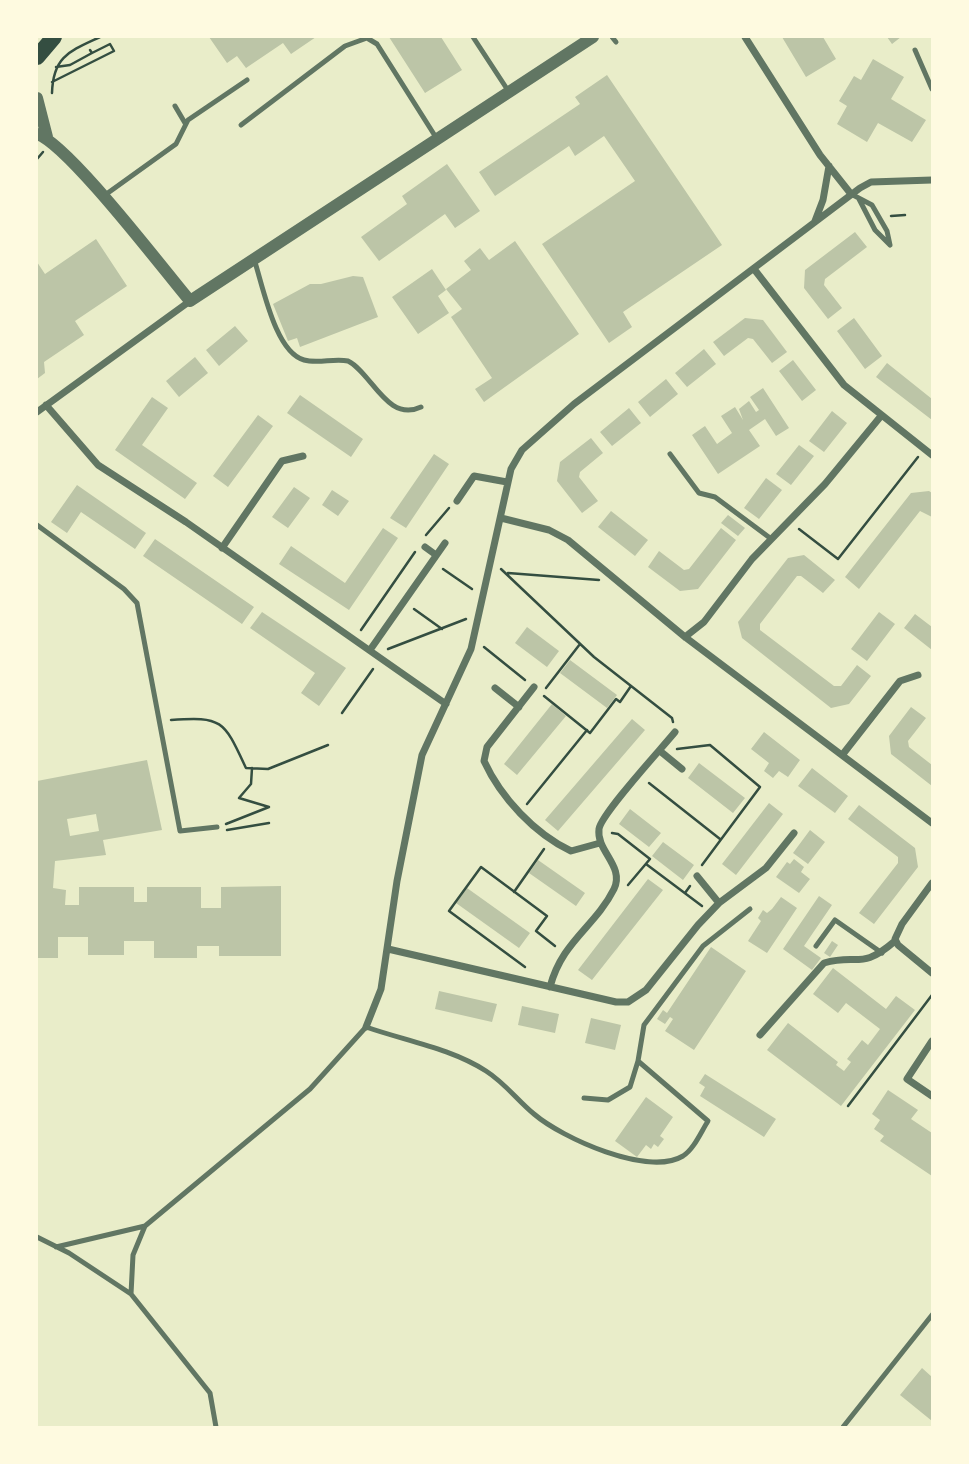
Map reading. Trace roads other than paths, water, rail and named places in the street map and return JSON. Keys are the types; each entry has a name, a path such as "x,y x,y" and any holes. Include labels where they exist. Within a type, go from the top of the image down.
{"main road":[{"path":"37,57 54,37"}],"street":[{"path":"37,412 190,301 593,37"},
{"path":"745,37 829,166 851,194"},
{"path":"37,98 43,116 42,135 102,197 190,301"},
{"path":"815,222 824,200 829,166"},
{"path":"366,1027 381,989 397,881 422,755 474,638 507,482 518,456 544,428 851,194 871,182 932,180"},
{"path":"754,269 844,385 932,455"},
{"path":"46,405 98,465 370,650 446,705"},
{"path":"685,637 704,622 770,538 839,469 881,416"},
{"path":"222,548 282,461 303,456"},
{"path":"457,501 474,476 507,482"},
{"path":"501,518 560,534 685,637 932,824"},
{"path":"370,650 445,543"},
{"path":"425,547 434,558"},
{"path":"843,754 900,681 918,675"},
{"path":"534,687 487,747 484,761 520,812 550,841 571,851 600,843"},
{"path":"495,688 519,707"},
{"path":"551,987 557,962 616,885 615,869 600,843 601,822 675,732"},
{"path":"660,751 682,769"},
{"path":"388,949 616,1002 635,999 710,912 766,868 794,833"},
{"path":"697,876 719,903"},
{"path":"760,1035 824,963 838,960 862,962 882,953 895,941 902,924 932,883"},
{"path":"895,941 932,972"},
{"path":"932,1041 907,1079 932,1096"}],"lane":[{"path":"473,37 509,92"},
{"path":"241,125 345,46 367,38 377,44 438,139"},
{"path":"915,50 932,89"},
{"path":"102,197 176,144 185,123 247,80"},
{"path":"176,107 185,123"},
{"path":"851,194 872,205 887,231 890,246 875,230 859,199"},
{"path":"254,259 281,340 290,353 312,361 348,361 393,405 410,411 421,407"},
{"path":"670,454 699,493 715,497 770,538"},
{"path":"37,526 124,589 137,603 180,831 217,827"},
{"path":"584,1098 608,1100 629,1087 638,1061 645,1025 702,946 750,909"},
{"path":"816,946 835,920 882,953"},
{"path":"56,1247 145,1226 310,1088 366,1027 440,1049 473,1064 498,1080 536,1117 614,1154 636,1161 678,1158 690,1151 708,1121 638,1061"},
{"path":"131,1294 133,1255 145,1226"},
{"path":"37,1237 131,1294 210,1393 216,1427"},
{"path":"843,1427 932,1315"}]}
